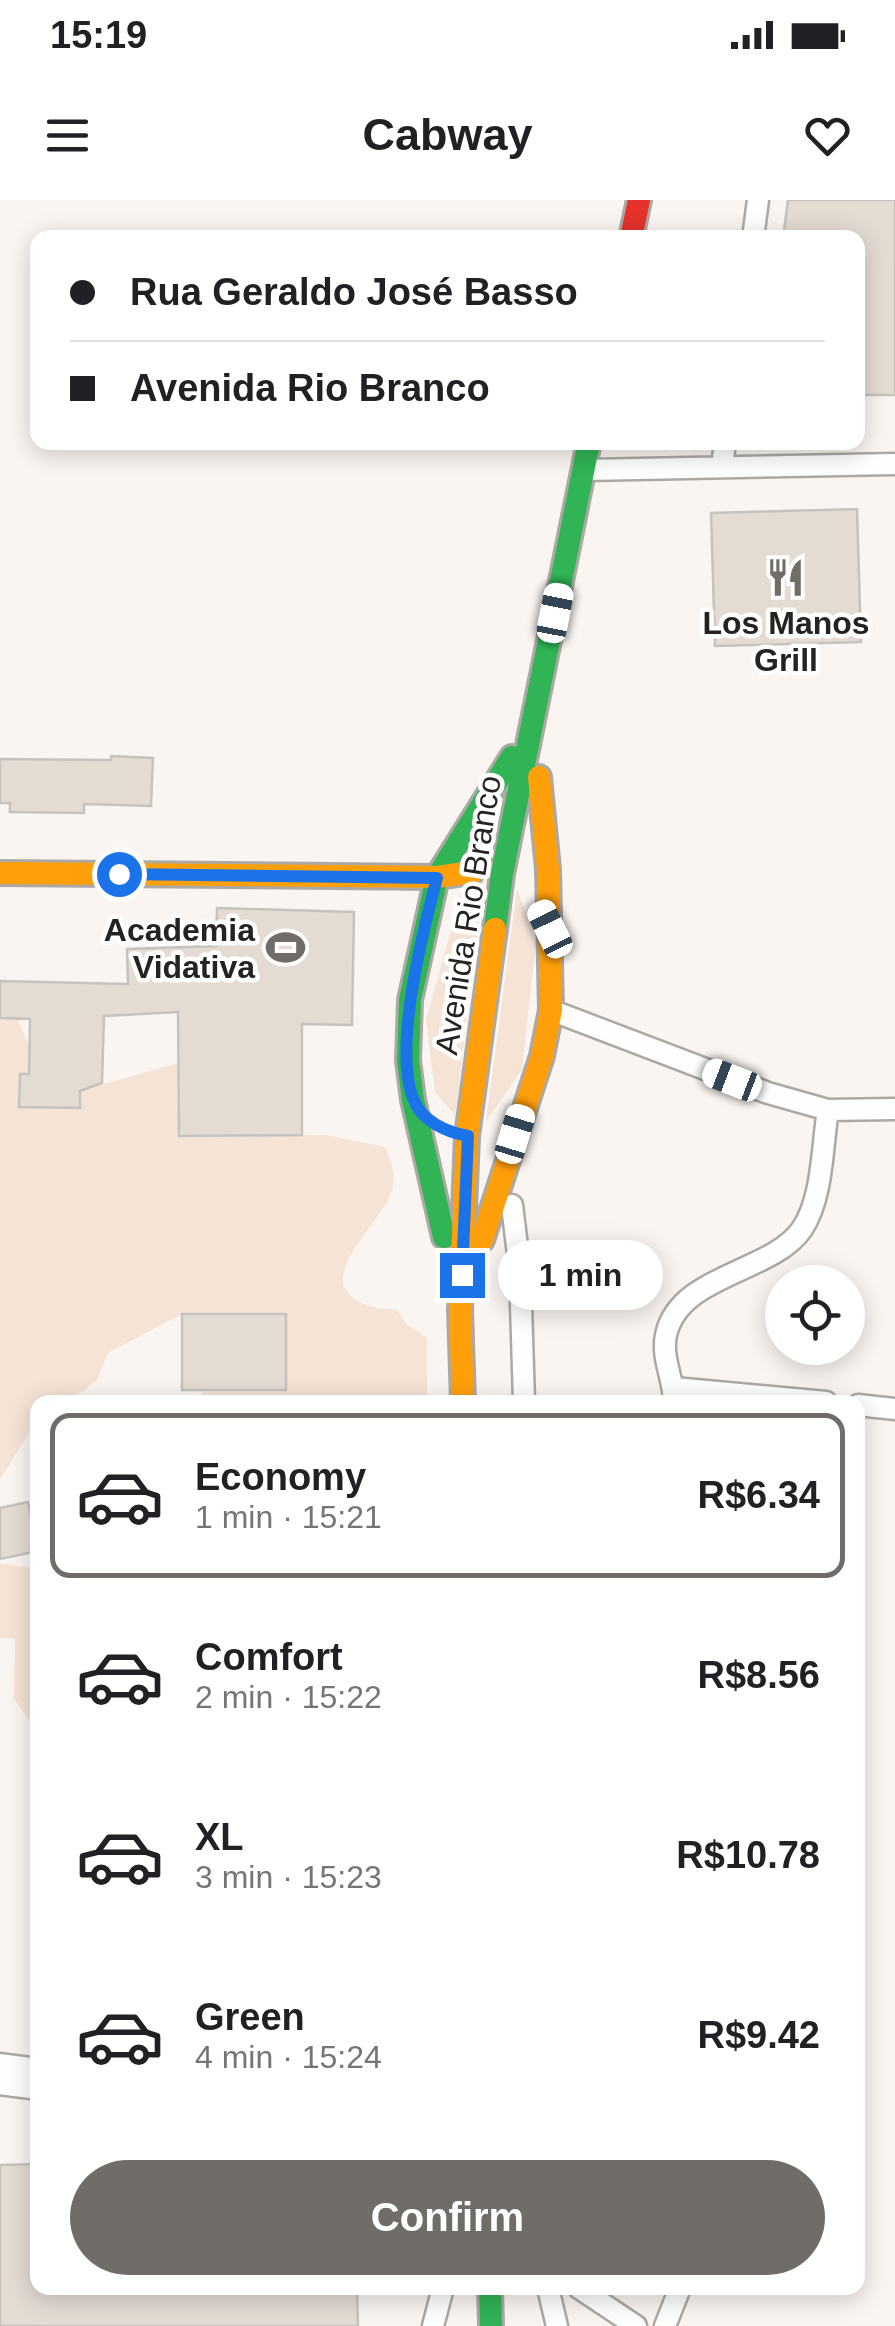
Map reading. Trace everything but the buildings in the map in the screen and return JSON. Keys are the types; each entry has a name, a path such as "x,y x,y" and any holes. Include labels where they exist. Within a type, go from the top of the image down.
{"main road":[{"path":"633,230 639,200"},
{"name":"Avenida Rio Branco","path":"463,1395 460,1310 468,1136 502,874 587,450"},
{"path":"460,1310 413,1100 408,1060 410,1000 437,878 534,720"},
{"path":"460,1310 542,1056 551,1010 548,869 534,720"},
{"path":"0,873 437,878 474,872 502,874 530,888 550,929"},
{"path":"413,1100 432,1123 468,1136 523,1108"},
{"path":"490,2295 491,2326"}],"street":[{"path":"0,2074 30,2078"}],"lane":[{"path":"754,230 758,200"},
{"path":"722,468 724,450"},
{"path":"583,470 895,464"},
{"path":"551,1010 768,1093 828,1110 895,1109"},
{"path":"674,1395 664,1353 666,1332 678,1309 697,1292 774,1251 801,1230 814,1197 828,1110"},
{"path":"507,1159 520,1270 524,1395"},
{"path":"865,1407 895,1409"},
{"path":"432,2326 441,2295"},
{"path":"550,2295 558,2326"},
{"path":"590,2295 636,2326"},
{"path":"665,2326 677,2295"}],"shaded area":[{"path":"484,880 455,1115 435,1092 426,1020 461,894"},
{"path":"517,889 536,942 522,1070 486,1121"},
{"path":"0,1018 17,1018 30,1047 29,1074 20,1075 19,1106 80,1108 80,1091 178,1063 179,1136 325,1135 385,1147 392,1164 393,1187 351,1255 344,1271 344,1285 353,1298 376,1308 397,1310 406,1324 427,1338 427,1395 202,1395 201,1390 286,1390 286,1315 182,1314 108,1353 97,1380 76,1395 30,1395 30,1431 0,1480"},
{"path":"0,1563 30,1568 29,1720 14,1699 15,1639 0,1638"}],"traffic: fast":[{"path":"495,929 502,874 587,450"},
{"path":"444,1237 413,1100 408,1060 410,1000 437,877 512,757"},
{"path":"490,2295 491,2326"}],"traffic: slow":[{"path":"482,1240 542,1056 551,1010 548,869 539,777"},
{"path":"0,873 437,877 472,872"},
{"path":"463,1395 460,1310 467,1136 495,929"}],"traffic: jam":[{"path":"633,230 639,200"}],"place":[{"name":"Los Manos Grill","path":"786,578"},
{"name":"Academia Vidativa","path":"285,948"}],"route":[{"path":"119,874 437,878 410,1000 408,1060 413,1100 432,1123 468,1136 462,1275"}]}
